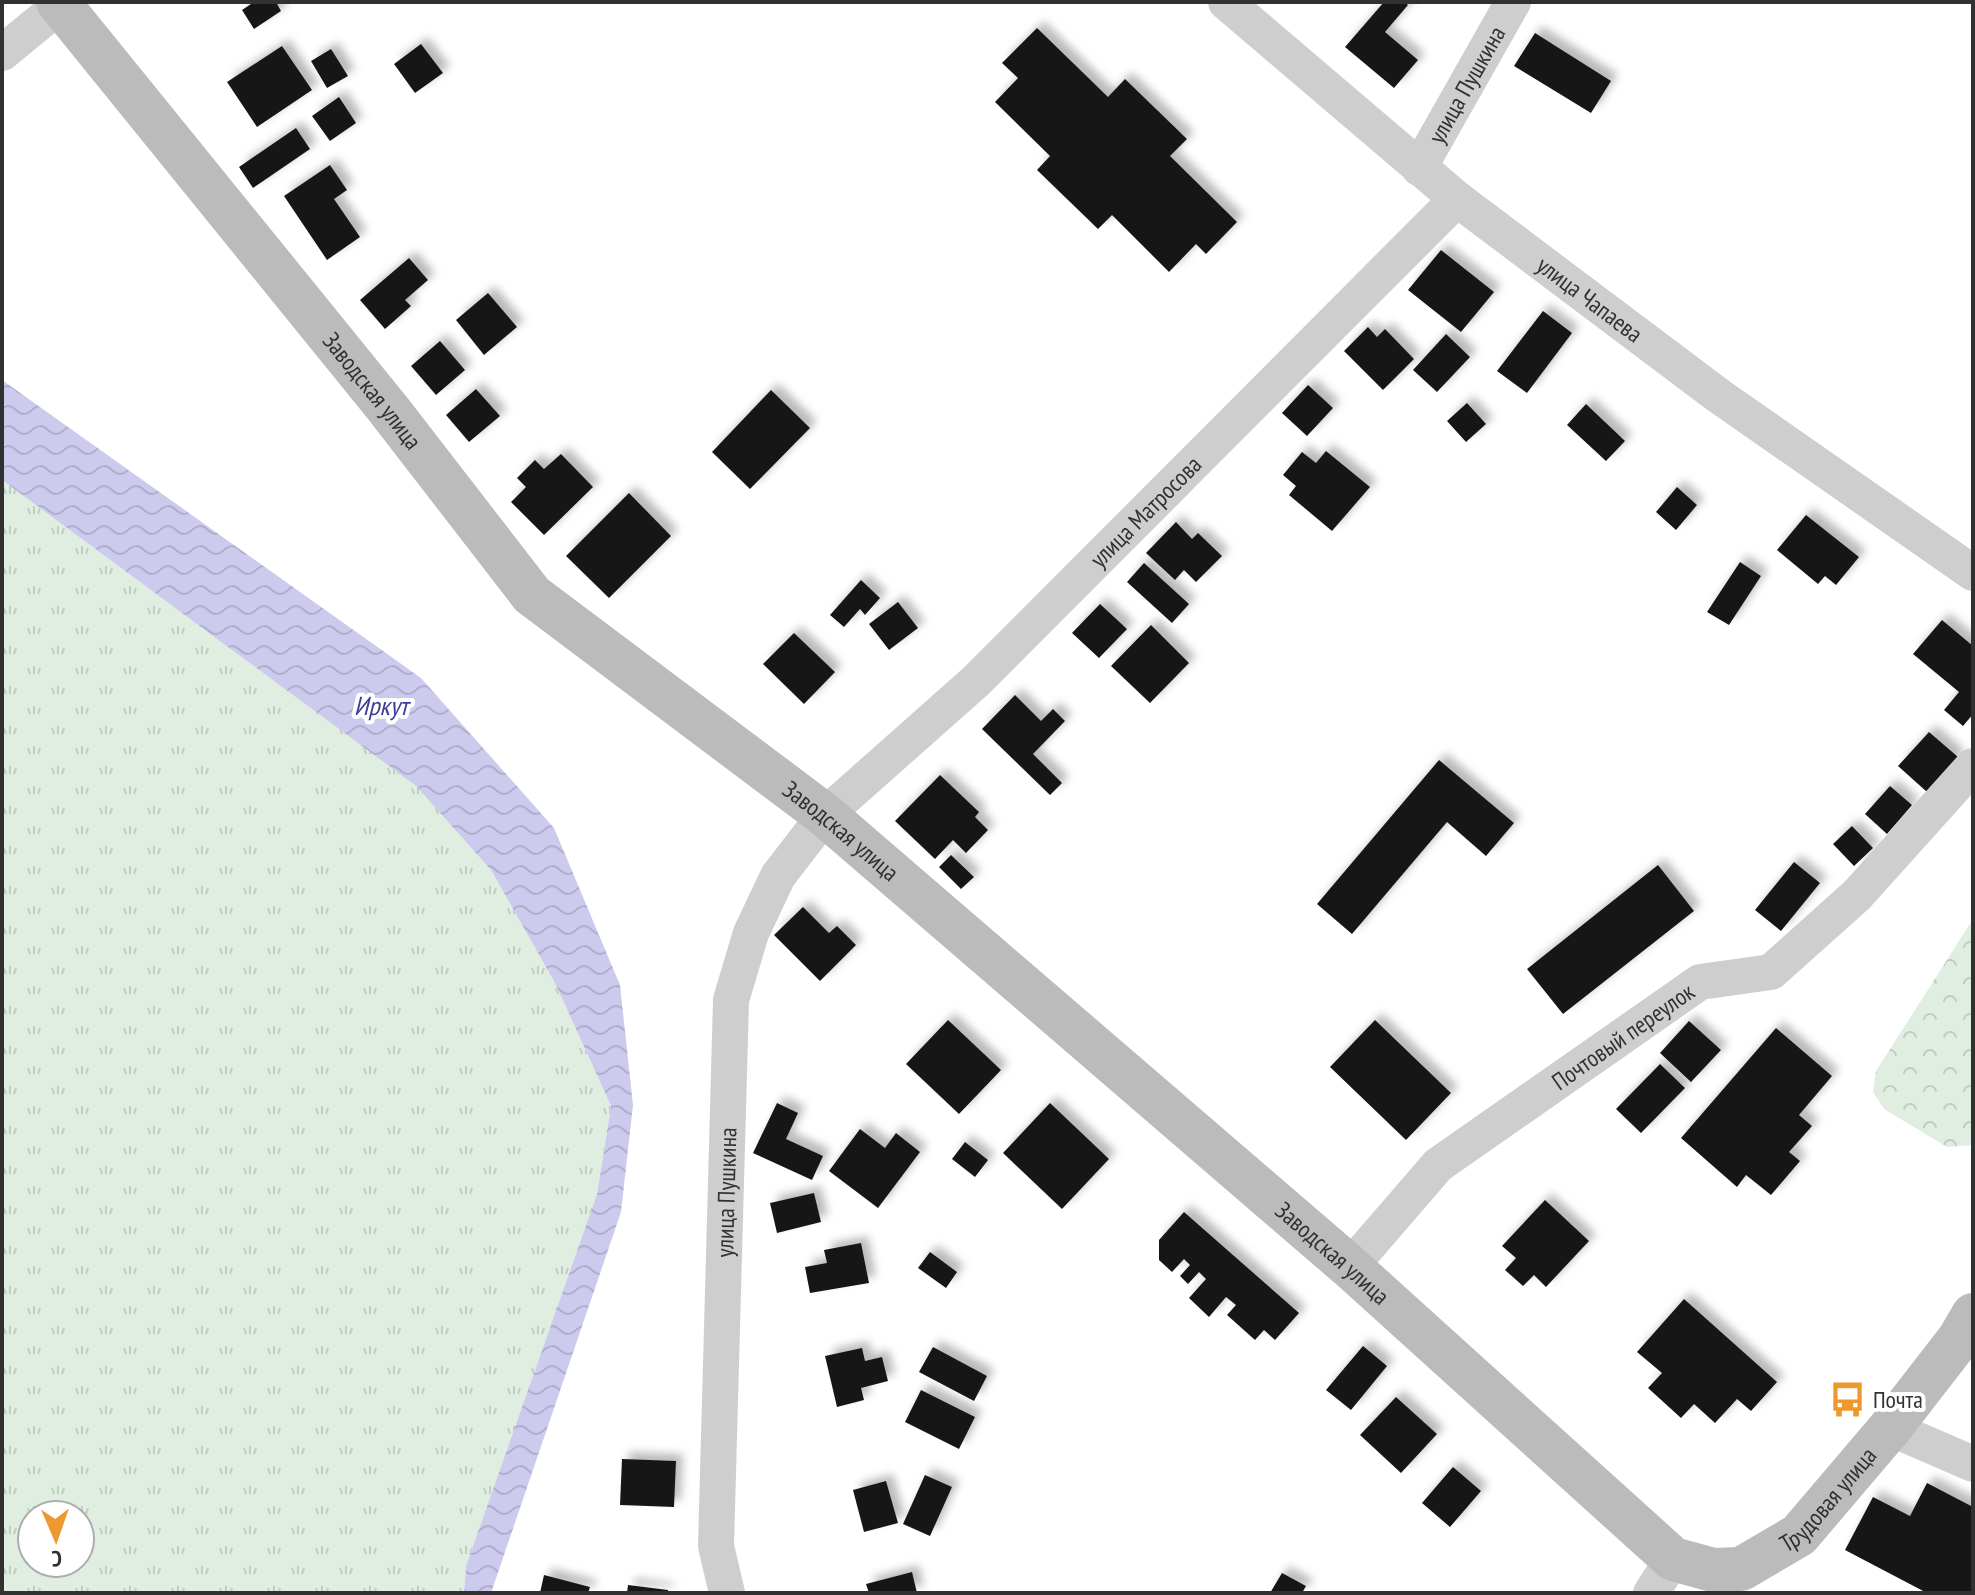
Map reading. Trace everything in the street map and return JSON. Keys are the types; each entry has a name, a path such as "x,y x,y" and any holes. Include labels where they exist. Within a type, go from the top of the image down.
{"street":[{"name":"улица Чапаева","path":"1226,2 1457,199 1719,396 1973,573"},
{"name":"улица Пушкина","path":"1419,168 1513,2"},
{"path":"2,53 61,3"},
{"name":"Заводская улица","path":"61,3 389,410 532,595 825,815 1350,1267 1679,1574"},
{"name":"улица Матросова","path":"825,815 976,681 1457,199"},
{"name":"Почтовый переулок","path":"1350,1267 1438,1165 1700,982 1771,972 1857,895 1973,766"},
{"name":"улица Пушкина","path":"727,1593 716,1546 731,1000 751,933 778,876 825,815"},
{"name":"Трудовая улица","path":"1679,1574 1741,1569 1799,1535 1890,1428 1959,1339 1973,1315"},
{"path":"1890,1428 1973,1464"}],"green space":[{"path":"2,480 416,786 491,870 556,985 611,1106 597,1194 466,1566 464,1593 2,1593"},
{"path":"1973,919 1973,1145 1947,1147 1884,1109 1873,1092 1876,1071"}],"water":[{"name":"Иркут","path":"2,380 421,678 554,828 620,985 633,1105 621,1212 491,1593 464,1593 466,1566 597,1194 611,1106 556,985 491,870 416,786 2,480"}],"building":[{"path":"254,2 276,2 281,11 254,29 242,10"},
{"path":"1384,2 1404,2 1408,5 1385,32 1418,60 1394,88 1345,47"},
{"path":"1037,28 1108,97 1125,79 1187,139 1170,156 1237,222 1206,254 1196,244 1169,272 1112,215 1098,229 1037,170 1050,156 995,102 1018,78 1002,63"},
{"path":"1535,33 1611,81 1591,113 1514,66"},
{"path":"421,44 443,73 415,93 394,64"},
{"path":"282,46 312,90 257,127 227,82"},
{"path":"331,49 348,76 327,88 311,61"},
{"path":"339,97 356,123 330,141 312,116"},
{"path":"296,128 310,149 253,188 239,167"},
{"path":"330,165 347,190 334,199 360,237 327,260 284,196"},
{"path":"1441,250 1494,292 1461,332 1408,290"},
{"path":"409,258 428,280 405,300 411,306 385,329 360,300"},
{"path":"488,293 517,327 484,355 456,320"},
{"path":"1543,311 1572,333 1527,393 1497,371"},
{"path":"1368,327 1377,337 1385,329 1414,359 1383,390 1344,351"},
{"path":"1446,334 1470,357 1437,392 1413,370"},
{"path":"440,341 465,370 436,395 411,366"},
{"path":"1308,385 1333,408 1307,436 1282,413"},
{"path":"476,389 500,416 469,442 446,415"},
{"path":"771,390 810,428 750,489 712,452"},
{"path":"1467,403 1486,424 1466,442 1447,421"},
{"path":"1586,404 1625,441 1606,461 1567,425"},
{"path":"1326,451 1370,487 1332,531 1289,495 1296,486 1283,475 1302,452 1316,463"},
{"path":"561,454 593,487 544,535 511,502 526,487 517,478 535,460 544,469"},
{"path":"1677,487 1697,505 1676,530 1656,512"},
{"path":"629,493 671,536 609,598 566,556"},
{"path":"1806,515 1859,557 1836,585 1825,576 1818,584 1777,550"},
{"path":"1176,522 1192,539 1198,533 1222,556 1196,582 1184,570 1175,580 1146,553"},
{"path":"1740,562 1761,576 1729,625 1707,612"},
{"path":"1144,563 1189,604 1172,623 1127,582"},
{"path":"861,580 880,598 865,615 860,609 844,627 830,615"},
{"path":"898,602 918,628 889,650 869,624"},
{"path":"1100,604 1127,629 1099,658 1072,633"},
{"path":"1942,620 1973,646 1973,714 1963,726 1944,710 1959,692 1913,654"},
{"path":"1151,625 1189,663 1150,703 1111,666"},
{"path":"794,633 835,672 804,704 763,664"},
{"path":"1015,695 1041,721 1053,709 1065,721 1033,754 1062,783 1050,795 982,729"},
{"path":"1929,732 1958,757 1927,792 1898,766"},
{"path":"1439,760 1514,823 1486,856 1447,822 1352,934 1317,904"},
{"path":"940,775 979,812 975,817 988,830 966,853 953,840 935,859 895,821"},
{"path":"1890,786 1912,805 1887,834 1865,814"},
{"path":"1852,826 1873,848 1854,866 1833,844"},
{"path":"951,855 974,877 961,889 939,867"},
{"path":"1794,862 1820,883 1781,931 1755,910"},
{"path":"1658,865 1694,911 1563,1014 1527,969"},
{"path":"803,907 829,933 837,926 856,945 820,981 774,935"},
{"path":"948,1020 1001,1070 959,1114 906,1064"},
{"path":"1375,1020 1451,1093 1406,1140 1330,1067"},
{"path":"1689,1021 1721,1050 1691,1082 1660,1053"},
{"path":"1776,1028 1832,1076 1799,1115 1812,1126 1789,1152 1800,1161 1771,1195 1746,1175 1737,1187 1681,1138"},
{"path":"1660,1064 1685,1088 1641,1133 1616,1109"},
{"path":"777,1103 798,1113 786,1139 823,1156 812,1180 753,1153"},
{"path":"1050,1103 1109,1159 1062,1209 1003,1153"},
{"path":"860,1129 885,1148 896,1133 920,1152 878,1208 829,1171"},
{"path":"965,1142 988,1160 975,1177 952,1159"},
{"path":"814,1193 821,1222 777,1233 770,1203"},
{"path":"1545,1200 1589,1241 1546,1287 1534,1275 1523,1286 1505,1270 1516,1258 1502,1246"},
{"path":"1184,1212 1299,1313 1275,1340 1264,1330 1255,1340 1227,1315 1236,1305 1226,1297 1209,1317 1189,1298 1206,1279 1199,1272 1188,1284 1180,1276 1190,1265 1184,1259 1172,1272 1159,1260 1159,1240"},
{"path":"861,1243 869,1283 810,1293 805,1267 827,1263 824,1250"},
{"path":"930,1252 957,1272 946,1288 918,1268"},
{"path":"1684,1299 1777,1382 1751,1411 1737,1399 1715,1423 1694,1404 1681,1418 1648,1388 1662,1373 1637,1352"},
{"path":"1363,1346 1387,1366 1351,1410 1326,1390"},
{"path":"933,1347 987,1376 974,1401 919,1372"},
{"path":"862,1348 865,1361 882,1357 888,1381 861,1388 864,1400 837,1407 825,1356"},
{"path":"921,1390 975,1417 959,1449 905,1422"},
{"path":"1396,1397 1437,1434 1401,1473 1360,1435"},
{"path":"622,1459 676,1461 674,1507 620,1505"},
{"path":"1453,1467 1481,1491 1450,1527 1422,1503"},
{"path":"925,1475 952,1487 930,1536 903,1524"},
{"path":"886,1481 898,1523 864,1532 853,1490"},
{"path":"1927,1483 1973,1507 1973,1593 1927,1593 1845,1550 1873,1497 1910,1516"},
{"path":"912,1572 917,1593 869,1593 866,1584"},
{"path":"1282,1573 1306,1586 1302,1593 1270,1593"},
{"path":"544,1575 590,1587 588,1593 540,1593"},
{"path":"628,1585 668,1590 668,1593 627,1593"}],"place":[{"name":"Почта","path":"1847,1399"}]}
